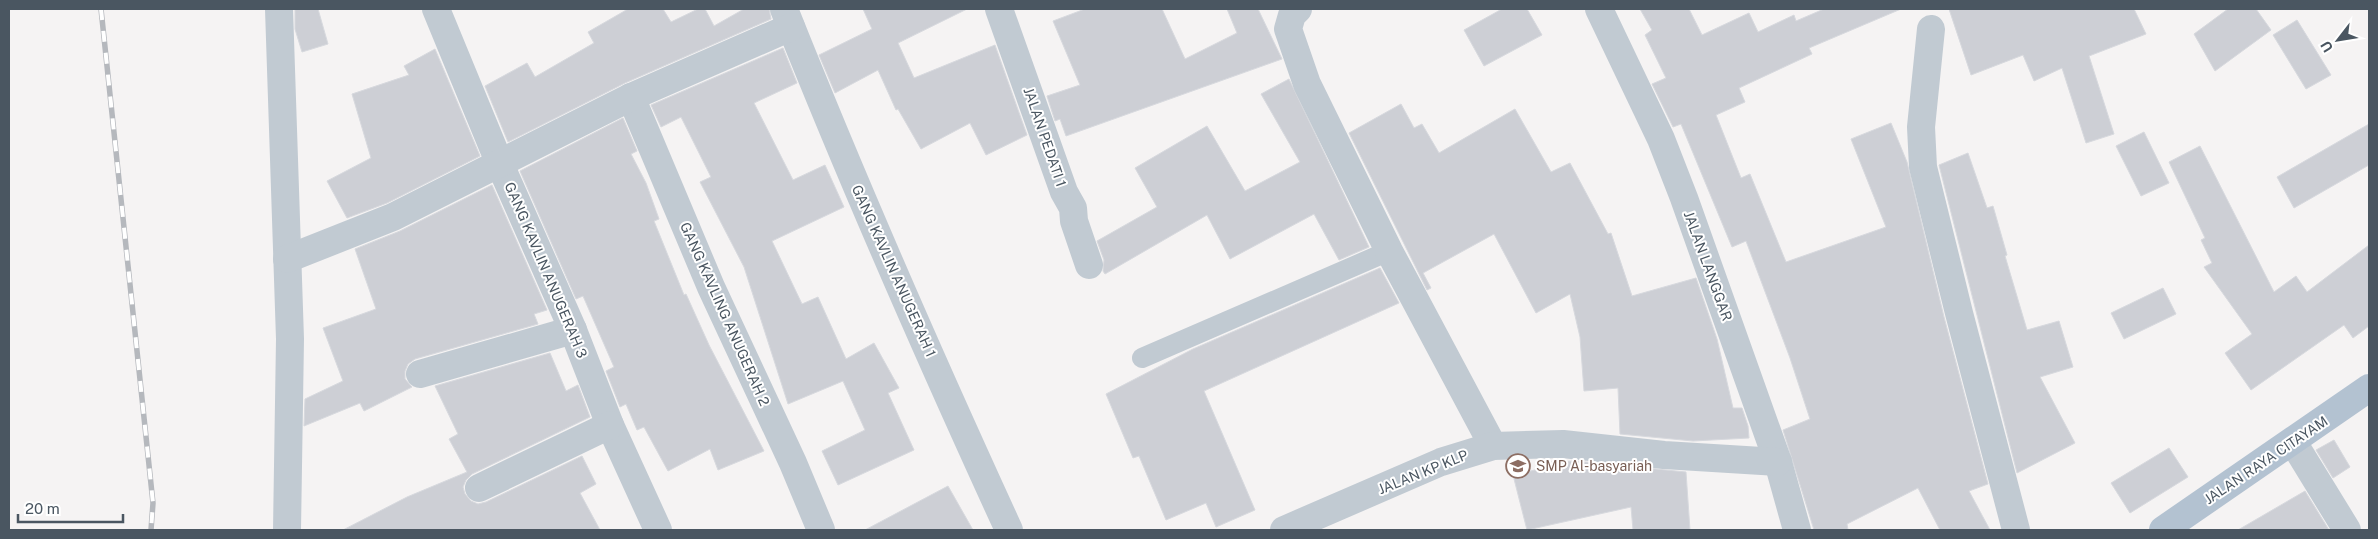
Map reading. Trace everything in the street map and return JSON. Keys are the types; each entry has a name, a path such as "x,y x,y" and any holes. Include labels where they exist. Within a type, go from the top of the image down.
{"main road":[{"name":"JALAN RAYA CITAYAM","path":"2162,530 2293,442 2369,388"}],"street":[{"path":"279,9 290,349 287,530"},
{"name":"GANG KAVLIN ANUGERAH 3","path":"436,9 499,162 573,330 610,425 658,530"},
{"name":"JALAN PEDATI 1","path":"1000,9 1064,192 1073,208 1074,221 1089,265"},
{"path":"1298,9 1292,15 1288,29 1307,84 1389,251 1493,446"},
{"name":"JALAN LANGGAR","path":"1599,9 1661,139 1778,462 1797,530"},
{"path":"287,259 392,217 787,18"},
{"name":"GANG KAVLIN ANUGERAH 1","path":"787,18 840,149 950,401 1009,530"},
{"path":"1931,29 1921,127 1923,167 2016,530"},
{"name":"GANG KAVLING ANUGERAH 2","path":"631,97 711,287 793,464 821,530"},
{"path":"420,374 573,330"},
{"path":"480,488 610,425"},
{"path":"2293,442 2347,530"},
{"name":"JALAN KP KLP","path":"1284,530 1441,462 1493,446 1563,444 1664,455 1778,462"}],"lane":[{"path":"1142,358 1389,251"}],"building":[{"path":"295,9 318,9 328,44 302,52 295,29"},
{"path":"628,9 663,9 671,22 698,9 705,9 714,26 744,9 769,9 771,19 625,83 508,142 485,86 527,63 535,77 594,43 588,32"},
{"path":"863,9 967,9 898,43 914,78 995,45 1027,135 986,155 970,123 921,149 898,109 896,110 878,70 835,93 819,55 872,29"},
{"path":"1085,9 1162,9 1185,59 1237,33 1227,9 1258,9 1282,59 1066,136 1060,119 1055,121 1047,96 1080,85 1053,21"},
{"path":"1502,9 1527,9 1542,35 1484,66 1464,30"},
{"path":"1640,9 1689,9 1702,35 1749,13 1758,32 1794,15 1796,21 1824,9 1901,9 1809,48 1812,54 1739,88 1745,102 1716,115 1741,178 1750,174 1786,262 1886,227 1851,139 1891,123 1907,162 1944,317 1988,484 1969,491 1990,530 1940,530 1918,488 1847,524 1848,530 1814,530 1783,430 1810,419 1790,358 1746,241 1732,247 1681,124 1673,127 1652,84 1666,78 1645,35 1652,30"},
{"path":"1949,9 2134,9 2146,34 2089,56 2114,134 2086,143 2062,68 2034,81 2023,55 1971,75"},
{"path":"2228,9 2256,9 2271,30 2215,71 2194,34"},
{"path":"2297,20 2331,75 2306,89 2273,35"},
{"path":"783,48 797,83 754,103 793,180 825,165 844,207 772,241 802,304 818,297 846,359 874,343 899,388 888,393 914,450 838,485 822,451 865,430 843,381 788,404 744,267 700,182 711,177 681,117 661,127 651,105"},
{"path":"435,49 480,156 387,203 347,218 327,181 371,158 352,94 409,75 404,66"},
{"path":"1289,79 1369,247 1339,260 1314,214 1230,259 1207,215 1105,274 1103,271 1104,260 1097,241 1157,207 1135,168 1207,126 1245,191 1300,162 1261,94"},
{"path":"1401,104 1414,128 1422,124 1439,153 1515,109 1551,172 1570,163 1608,234 1611,233 1632,296 1696,278 1717,339 1733,408 1742,408 1748,426 1749,438 1693,441 1620,434 1618,388 1584,391 1580,337 1570,294 1536,313 1494,234 1423,273 1431,288 1427,290 1349,133"},
{"path":"623,118 637,151 631,154 646,183 659,219 654,221 684,295 686,294 709,345 764,451 718,470 710,449 668,471 644,427 637,430 626,404 620,407 606,371 614,367 583,296 576,299 520,171"},
{"path":"2369,124 2369,165 2294,208 2277,177"},
{"path":"2144,132 2169,183 2141,196 2116,146"},
{"path":"2200,146 2274,292 2296,276 2307,292 2369,245 2369,326 2353,338 2344,325 2251,390 2225,353 2252,334 2204,267 2212,263 2201,240 2205,238 2169,162"},
{"path":"1968,153 1987,208 1993,206 2007,255 2005,256 2027,330 2059,321 2073,367 2040,377 2075,443 2017,473 1939,165"},
{"path":"492,185 547,310 534,314 538,324 415,359 408,364 405,371 405,379 412,387 364,411 360,403 304,426 305,399 343,381 323,328 376,309 355,249 400,231"},
{"path":"1380,268 1399,303 1204,391 1255,510 1216,527 1206,503 1166,520 1139,456 1133,458 1106,394 1193,349"},
{"path":"2163,288 2176,314 2124,339 2111,313"},
{"path":"550,353 566,391 578,385 590,417 472,474 466,480 463,487 465,494 471,501 478,504 486,502 582,456 596,484 580,493 600,530 343,530 407,497 467,472 449,439 458,434 435,386"},
{"path":"2334,440 2350,467 2333,478 2316,450"},
{"path":"2169,448 2188,477 2130,513 2111,483"},
{"path":"1575,461 1686,472 1690,530 1633,530 1631,507 1527,530 1513,475 1552,466 1551,462"},
{"path":"948,486 973,530 865,530"},
{"path":"2305,491 2329,530 2238,530"}],"railway":[{"path":"101,9 153,503 151,530"}],"place":[{"name":"SMP Al-basyariah","path":"1518,466"}]}
